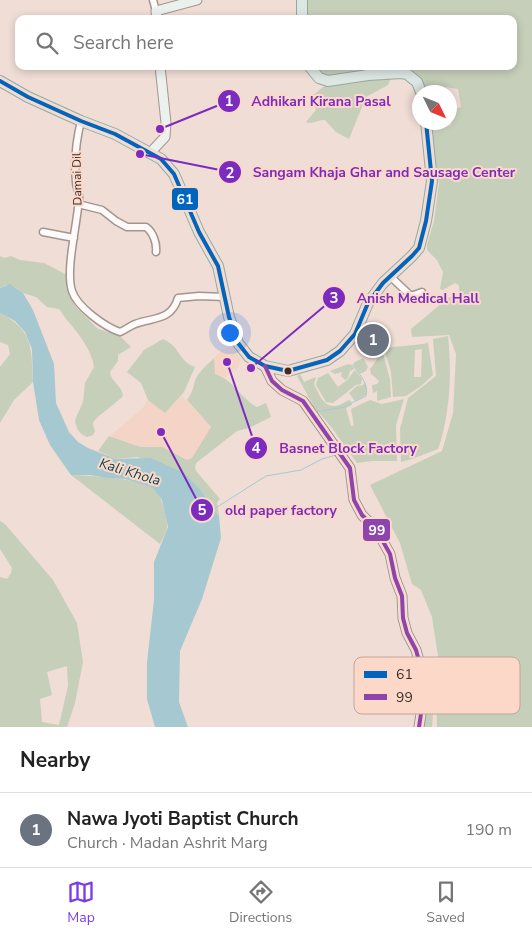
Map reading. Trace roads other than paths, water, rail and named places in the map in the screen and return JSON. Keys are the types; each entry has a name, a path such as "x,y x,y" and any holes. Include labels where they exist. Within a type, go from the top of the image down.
{"main road":[{"path":"157,15 197,0"},
{"path":"302,0 302,15"},
{"path":"160,70 166,123 161,159"},
{"path":"312,70 323,80 368,75 408,74 418,85"},
{"path":"0,81 28,97 115,134 161,159 174,174 199,232 218,266 238,343 249,357 265,366 288,371 327,360 340,351 355,334 368,303 383,283 416,252 426,221 432,181 427,130"},
{"path":"150,153 165,137"},
{"path":"265,366 272,381 282,390 303,401 350,468 354,500 362,515 376,529 390,554 395,578 402,596 407,633 418,657"},
{"path":"419,727 421,714"}],"street":[{"path":"153,0 157,15"},
{"name":"Damai Dil","path":"81,121 76,150 76,184 79,193 70,267 71,289 78,303 97,319 120,332 132,325 169,314 175,308 178,298 199,296 225,297"},
{"path":"78,204 102,210 127,227 146,227 152,234 157,247 156,252"},
{"path":"42,232 74,238"},
{"path":"394,271 392,278 411,296 422,292"}],"water":[{"name":"Kali Khola","path":"10,284 23,293 33,310 54,364 56,403 69,432 78,442 116,459 151,458 184,473 202,492 219,516 221,538 202,599 180,651 179,702 188,727 155,727 147,699 147,662 154,600 154,562 168,527 162,500 152,487 125,479 71,475 50,445 39,420 33,382 32,349 25,332 15,321 0,313 0,288"}],"waterway":[{"path":"353,365 363,380 367,391 366,396 354,402"},
{"path":"287,388 301,395"},
{"path":"316,412 344,407 353,402"},
{"path":"214,509 266,476 301,470 322,459 336,455"}],"place":[{"name":"Adhikari Kirana Pasal","path":"160,129"},
{"name":"Sangam Khaja Ghar and Sausage Center","path":"140,154"},
{"name":"Nawa Jyoti Baptist Church","path":"373,340"},
{"name":"Basnet Block Factory","path":"227,362"},
{"name":"Anish Medical Hall","path":"251,368"},
{"name":"old paper factory","path":"161,432"}]}
